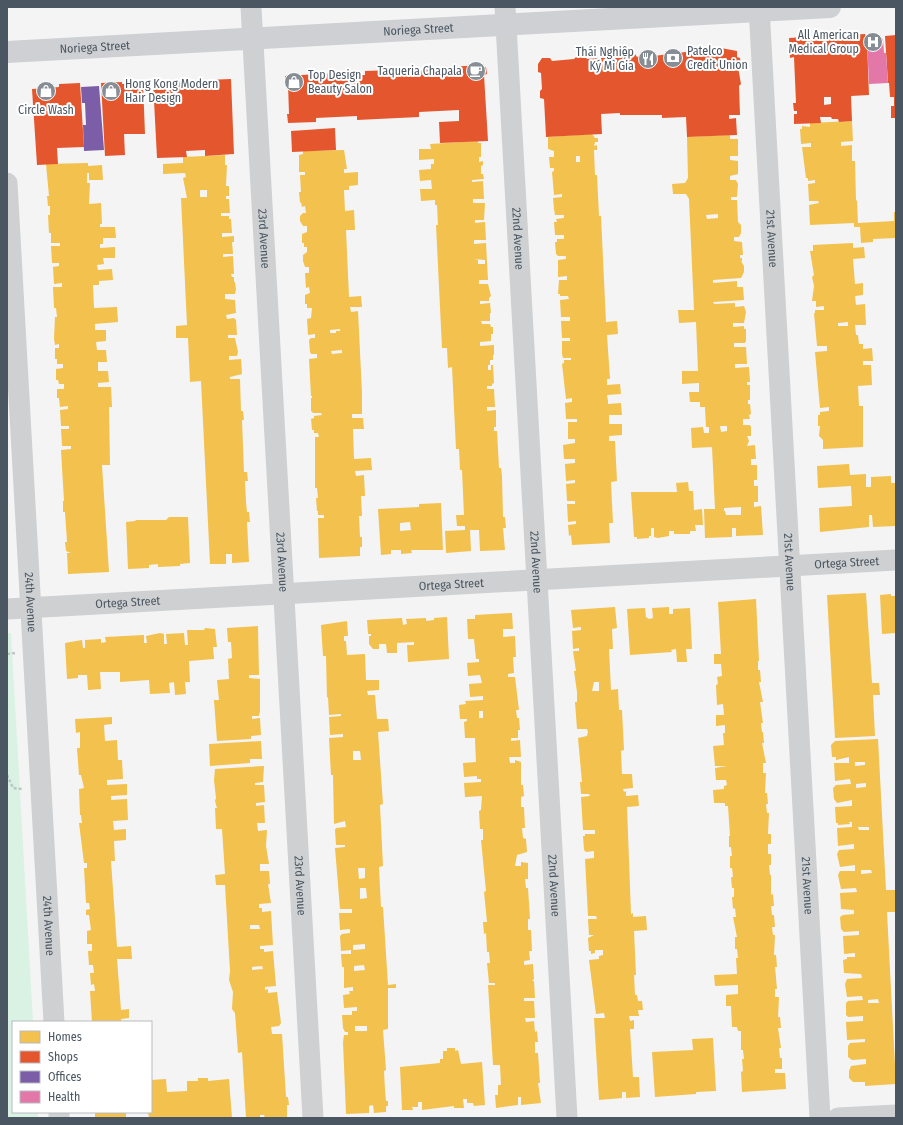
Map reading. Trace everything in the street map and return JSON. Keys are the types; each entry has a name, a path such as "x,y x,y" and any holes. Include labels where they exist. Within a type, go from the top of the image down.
{"street":[{"name":"23rd Avenue","path":"251,7 313,1118"},
{"name":"Noriega Street","path":"7,52 253,39 506,16 830,7"},
{"name":"21st Avenue","path":"759,9 820,1118"},
{"name":"22nd Avenue","path":"506,16 567,1118"},
{"name":"24th Avenue","path":"7,183 54,1021"},
{"name":"Ortega Street","path":"7,609 896,560"},
{"path":"838,1118 896,1115"}],"green space":[{"path":"7,633 11,633 33,1021 12,1021 12,1113 38,1113 38,1118 7,1118"}],"building: Homes":[{"path":"852,121 853,141 841,142 841,146 852,145 852,161 855,161 858,223 894,221 894,212 896,212 896,238 873,239 873,242 861,243 860,227 854,227 854,223 810,225 809,205 819,203 818,201 809,201 808,184 815,183 815,180 808,181 808,178 806,178 802,147 811,147 811,143 801,144 800,129 802,129 802,126 810,127 810,123"},
{"path":"592,134 595,138 598,138 598,142 595,142 594,146 597,145 597,150 594,150 595,175 597,175 599,216 601,216 606,322 617,321 618,334 607,335 610,379 607,379 607,385 620,384 621,394 607,395 608,404 621,403 622,415 609,415 609,424 622,424 622,435 609,436 609,441 615,441 617,481 611,482 613,523 609,523 610,543 572,545 571,535 569,536 568,525 576,524 576,521 568,522 567,504 575,504 575,501 567,501 566,484 575,483 575,480 566,481 565,464 575,463 575,459 564,459 563,445 575,443 575,439 568,439 568,422 577,422 577,419 566,419 565,403 572,402 572,398 566,399 562,364 564,363 564,360 571,360 571,358 563,358 562,341 570,341 570,338 562,338 561,321 570,321 570,317 561,317 560,300 569,299 568,296 560,296 560,294 558,294 559,280 567,280 567,276 558,277 558,260 566,259 566,256 558,256 556,254 555,242 557,242 557,239 564,239 564,235 555,235 554,222 557,222 556,219 564,218 564,215 555,215 553,198 562,197 562,194 554,195 552,172 554,171 554,168 550,168 549,157 554,157 554,151 548,149 548,137","holes":["576,156 580,156 580,162 576,162"]},
{"path":"730,135 730,139 738,139 738,156 730,156 730,160 738,161 738,174 730,176 730,180 736,180 738,184 737,197 731,197 731,200 737,200 738,222 741,225 741,233 739,237 734,237 734,241 742,242 743,255 740,255 740,258 742,258 741,261 744,266 744,272 741,278 713,280 713,283 737,281 737,287 743,287 744,300 713,302 714,304 735,303 735,307 744,306 746,312 744,323 733,323 733,327 744,326 744,329 746,329 745,343 734,343 734,347 746,347 747,364 735,364 735,368 749,367 750,382 747,382 747,385 750,385 750,400 748,400 748,404 750,404 751,414 749,415 750,419 743,419 743,425 750,425 751,427 751,436 747,436 749,441 747,446 755,445 756,459 751,459 751,465 757,465 757,480 754,480 754,486 758,486 758,502 754,502 754,507 761,506 763,535 736,536 736,528 732,528 732,537 705,538 704,509 715,509 712,447 692,448 691,428 703,427 704,433 709,433 709,427 706,427 705,407 700,407 700,402 690,402 689,392 699,392 699,383 682,384 682,371 698,371 696,322 679,323 678,310 694,310 689,199 686,194 673,194 672,184 685,183 688,178 687,137","holes":["718,214 718,218 707,219 706,215","720,426 727,426 727,431 721,432","741,507 741,515 726,515 724,508"]},
{"path":"478,141 478,143 481,143 481,157 479,157 479,162 483,161 483,165 481,166 481,174 483,174 484,179 472,180 472,182 483,181 484,199 473,199 473,203 485,203 484,220 475,220 475,223 485,222 486,240 474,240 474,244 486,243 488,280 479,280 479,284 488,284 491,296 489,301 480,301 480,304 490,303 491,313 490,321 481,321 482,324 490,324 491,327 493,327 493,334 491,334 491,341 480,342 480,346 494,345 493,360 490,360 488,370 491,370 491,365 493,365 494,383 492,386 487,386 487,389 494,389 495,407 487,407 487,411 496,410 496,427 494,427 494,431 497,431 499,468 501,468 502,476 503,517 505,517 506,528 503,528 505,550 480,551 479,530 470,530 471,551 446,553 445,531 465,530 465,526 457,526 456,515 464,515 462,470 460,470 459,449 456,449 452,367 448,368 447,348 442,348 436,225 438,225 437,205 435,205 435,200 421,201 420,189 432,189 431,180 420,181 419,170 431,169 431,164 434,164 434,159 419,160 419,149 431,149 430,144","holes":["474,259 485,260 485,264 478,264 478,260"]},
{"path":"344,150 347,169 344,169 344,173 358,172 358,185 349,186 349,190 344,190 345,211 354,210 355,230 346,230 349,297 361,296 362,307 350,307 351,312 358,311 362,393 362,414 352,414 352,418 363,418 364,429 353,429 354,459 371,458 372,470 355,471 356,476 364,475 365,496 361,496 362,516 359,516 360,537 362,537 360,556 319,558 318,518 324,518 324,515 318,515 317,511 316,498 318,498 317,488 315,488 315,437 319,437 318,433 314,433 314,430 312,430 311,419 314,418 314,416 322,415 321,413 313,413 311,411 312,396 309,359 317,358 317,354 311,354 310,352 309,340 311,338 315,338 315,334 308,335 307,319 311,318 312,308 307,308 307,304 305,304 305,295 310,293 309,287 306,288 305,273 309,273 309,267 305,267 303,261 303,255 307,252 307,247 304,247 304,243 302,243 302,234 307,232 307,226 303,226 300,221 300,216 303,213 306,213 305,206 302,207 301,202 300,203 299,192 301,192 300,175 305,175 305,172 299,172 299,155 303,154 303,151","holes":["340,329 340,331 336,331 336,333 330,333 330,330","342,350 342,353 332,354 331,351"]},
{"path":"225,155 225,165 227,165 226,186 229,186 229,196 226,196 226,199 229,199 230,213 221,213 221,216 229,216 229,219 231,219 232,233 222,233 222,237 234,236 234,242 232,242 233,254 223,254 223,257 233,256 234,274 231,274 232,277 234,277 236,289 235,294 225,294 225,299 235,300 236,313 226,315 227,319 234,318 236,320 237,335 228,335 228,338 235,338 238,352 237,356 229,356 229,360 241,359 242,374 230,377 230,379 240,379 241,411 243,411 244,420 242,420 244,472 247,472 248,481 245,481 247,512 249,512 250,522 247,522 249,562 232,563 232,554 226,554 226,564 210,564 201,381 190,382 188,338 176,338 176,326 187,325 181,198 187,198 183,178 186,177 185,173 163,174 163,164 183,163 183,157","holes":["200,190 207,190 207,197 200,197"]},
{"path":"88,163 88,166 102,165 103,180 89,180 89,173 87,173 87,183 90,183 89,204 101,203 102,224 100,224 100,227 115,227 116,238 103,238 103,244 100,244 100,248 115,247 115,258 103,258 104,264 97,265 98,270 112,269 113,280 99,281 99,285 93,285 94,308 117,307 118,322 95,324 95,330 106,330 106,341 96,342 97,350 106,350 107,362 98,362 98,371 108,371 109,382 98,383 98,387 111,387 112,407 109,407 110,465 102,465 109,572 68,574 67,553 71,553 66,551 65,542 67,542 65,512 63,512 64,501 61,450 71,449 71,446 62,446 61,429 69,429 69,426 61,426 60,410 68,409 68,406 60,407 59,398 57,398 57,389 64,389 64,384 59,384 58,380 56,380 56,369 63,368 63,364 57,364 57,359 55,359 55,348 59,348 59,344 55,345 54,339 55,317 57,317 56,308 54,308 53,287 62,287 62,283 54,284 53,267 59,266 59,263 52,263 51,246 60,246 60,243 51,243 51,233 49,233 48,215 50,215 50,206 48,206 47,196 49,196 46,164"},
{"path":"853,243 853,248 864,247 865,258 853,259 855,284 863,283 863,295 855,296 856,305 865,304 866,325 855,325 856,335 858,335 859,344 863,344 863,349 872,348 873,361 863,361 863,365 871,365 872,385 858,386 859,406 863,406 863,447 823,449 823,440 819,436 820,426 818,426 818,415 820,415 820,412 829,411 829,407 820,408 815,352 827,351 827,346 817,346 814,313 815,310 824,310 824,306 816,307 816,301 812,301 814,286 812,277 814,275 810,251 813,251 813,245","holes":["848,322 848,326 838,326 838,323"]},
{"path":"849,464 850,475 866,474 866,487 871,487 871,477 891,476 891,483 896,483 896,526 873,527 872,515 869,515 869,527 820,532 819,508 852,506 851,486 818,488 817,466"},
{"path":"688,482 689,491 693,491 694,510 702,509 703,525 695,525 696,531 690,531 690,534 674,534 674,531 669,531 669,536 658,538 654,537 654,528 651,528 651,536 649,536 649,538 637,539 637,537 634,537 631,492 677,492 676,483"},
{"path":"441,503 443,550 411,550 412,553 401,554 401,550 391,550 391,554 381,555 378,509 419,507 419,504","holes":["410,522 411,530 400,531 400,523"]},
{"path":"169,517 188,517 190,563 180,564 180,566 158,567 158,564 149,565 149,568 128,569 126,522 136,520 166,520"},
{"path":"866,593 872,683 879,683 880,695 873,695 875,736 835,738 827,595"},
{"path":"891,594 891,596 896,596 896,633 882,634 880,595"},
{"path":"756,599 759,661 758,670 760,670 761,682 759,682 763,702 760,702 764,743 762,743 766,763 763,763 763,773 766,773 765,793 767,793 767,813 769,813 768,834 771,834 771,844 768,844 768,854 771,854 771,865 769,865 771,875 771,895 773,894 774,906 771,906 772,915 774,915 775,927 772,927 773,935 775,935 774,955 776,955 777,967 775,967 777,989 775,989 775,997 779,997 778,1017 780,1017 781,1028 778,1028 782,1069 775,1069 775,1073 785,1073 786,1089 742,1092 741,1072 743,1071 742,1059 744,1059 743,1050 741,1050 741,1031 738,1031 737,1027 732,1027 731,1006 726,1006 726,995 738,994 738,985 715,986 714,975 737,974 736,958 738,958 737,949 735,949 735,937 737,937 733,917 736,917 735,908 733,909 732,897 734,897 734,888 732,888 732,868 730,868 730,856 732,856 731,847 729,847 730,836 728,806 725,806 725,803 714,803 713,790 724,789 724,786 727,785 726,780 716,780 715,768 727,766 715,766 713,746 724,745 723,733 725,733 725,725 716,726 716,715 724,715 723,704 717,705 716,685 718,684 717,677 722,676 721,664 714,664 714,654 721,654 718,602"},
{"path":"615,607 617,628 612,629 613,649 609,649 611,690 618,689 619,710 622,710 624,750 621,751 622,774 632,774 633,788 623,789 624,792 626,791 626,796 638,795 639,806 627,807 631,914 633,913 633,917 646,916 647,930 634,931 636,975 634,975 635,995 637,995 638,1001 642,1001 643,1010 638,1010 639,1016 629,1016 630,1021 634,1020 634,1029 630,1029 633,1077 639,1077 640,1097 626,1098 626,1092 622,1092 622,1098 599,1100 594,1018 605,1018 604,1013 596,1014 589,960 599,959 599,956 603,955 603,950 595,950 595,953 591,954 591,951 589,951 588,938 594,935 589,935 588,919 597,919 596,916 588,916 585,859 594,858 594,851 586,852 584,850 583,836 585,836 585,834 595,834 595,830 583,830 581,797 590,796 589,794 581,794 580,782 582,782 578,738 587,736 588,732 587,729 577,729 575,702 577,702 577,692 574,671 576,671 573,651 579,651 579,648 573,649 572,631 581,630 581,627 573,628 571,610","holes":["594,682 599,682 599,691 592,691"]},
{"path":"669,607 669,614 673,614 673,609 690,608 692,649 686,649 687,662 677,662 676,649 671,650 672,652 630,655 627,609 645,608 646,617 649,619 653,618 652,608"},
{"path":"512,613 513,629 503,629 503,637 515,636 516,657 513,657 514,673 508,674 508,677 515,677 519,710 516,710 517,718 519,718 520,730 518,730 518,738 511,738 511,741 520,740 521,757 509,757 510,763 515,763 515,760 521,762 521,785 523,785 524,796 521,797 521,807 524,807 525,828 522,828 523,838 526,839 527,852 517,855 515,866 521,866 521,862 528,863 528,879 525,879 526,888 528,888 530,919 528,919 528,930 531,930 532,951 529,951 530,960 524,961 524,965 533,964 534,979 532,981 534,981 535,998 524,998 524,1001 534,1001 535,1018 525,1018 526,1022 534,1021 535,1032 537,1031 538,1042 535,1042 535,1053 538,1053 540,1083 538,1083 541,1103 521,1105 521,1097 518,1097 518,1105 496,1108 495,1095 498,1095 498,1085 501,1085 500,1065 493,1065 488,985 495,985 495,983 489,983 487,963 490,963 489,952 487,952 486,933 484,934 483,922 487,922 484,892 486,891 481,840 483,840 483,829 480,829 479,811 481,810 482,796 465,797 464,783 481,782 481,779 477,779 477,776 464,777 463,763 476,762 475,738 465,738 464,722 467,721 467,719 460,719 459,705 466,704 465,701 483,700 483,696 470,697 469,684 482,683 480,675 468,676 467,663 479,662 479,659 476,659 474,639 468,639 467,619 475,619 475,615","holes":["479,711 483,711 483,718 479,718"]},
{"path":"447,617 449,659 408,662 407,645 414,645 414,642 397,643 397,653 387,653 386,644 379,644 379,649 373,649 369,644 369,636 371,636 371,634 368,634 367,620 402,618 403,625 407,624 406,619 426,618 426,621 434,620 434,618"},
{"path":"347,621 348,636 344,636 344,641 346,641 347,655 365,654 366,680 379,680 379,690 367,691 368,695 375,695 377,719 388,719 389,731 378,732 383,804 380,805 383,866 379,867 381,907 383,907 388,985 396,984 396,988 388,988 388,1029 383,1030 386,1070 384,1071 385,1090 386,1101 388,1101 386,1112 374,1113 373,1105 369,1106 369,1113 346,1114 343,1042 344,1035 348,1035 348,1032 345,1032 343,1028 342,1015 352,1015 352,1011 357,1011 357,1007 344,1008 343,995 350,994 349,991 353,991 353,987 344,988 344,967 342,967 341,954 351,954 351,950 341,951 340,936 342,934 350,933 350,929 340,930 339,913 352,913 352,909 340,909 335,848 345,847 345,845 336,845 335,830 336,828 346,827 345,821 334,824 333,775 331,775 329,738 343,737 343,734 330,735 329,717 341,716 341,714 329,715 326,656 323,656 321,625","holes":["353,751 360,751 361,760 353,760","358,868 365,868 365,878 359,879","360,888 366,888 367,898 360,899","365,944 365,949 353,950 353,945","364,965 365,970 354,971 354,966","355,1026 367,1026 367,1031 355,1031"]},
{"path":"258,626 259,675 249,675 249,678 260,679 259,716 252,716 252,719 260,718 261,735 251,736 251,739 217,741 214,700 219,700 217,680 229,679 228,659 232,658 231,642 228,642 227,628"},
{"path":"205,628 215,629 217,647 213,647 214,659 189,661 190,682 185,682 186,694 175,695 174,682 169,683 170,693 150,694 149,680 120,682 120,672 100,672 101,689 88,690 87,675 78,675 78,678 67,679 65,643 82,640 83,648 85,648 85,640 101,639 101,643 106,642 105,637 144,635 144,643 147,643 146,636 160,633 164,634 164,644 167,644 166,634 184,633 185,645 188,645 187,630 204,630"},
{"path":"112,717 112,724 104,725 105,741 117,740 118,760 122,760 123,779 107,780 107,785 127,784 127,795 111,796 111,800 127,799 128,820 113,821 114,830 126,829 126,840 114,841 115,861 111,861 117,947 131,946 132,959 117,959 121,1010 129,1009 129,1018 121,1019 122,1021 92,1021 90,991 95,991 94,984 91,985 90,973 94,973 93,965 89,965 88,951 92,951 92,944 87,944 87,931 91,930 89,915 86,915 86,910 90,909 89,903 86,903 84,868 87,868 87,863 84,863 79,823 82,823 80,815 79,789 84,788 81,775 79,775 77,748 80,748 80,732 76,733 75,719"},
{"path":"878,739 886,890 896,890 896,912 887,912 896,1084 865,1086 865,1082 853,1082 849,1078 851,1066 866,1064 866,1059 852,1060 848,1057 848,1046 850,1043 865,1042 865,1039 847,1040 846,1022 863,1021 863,1016 848,1017 846,1015 846,1003 848,1001 863,1000 862,996 847,997 845,984 847,979 862,978 861,974 844,973 843,960 847,959 847,957 855,957 855,953 844,954 843,936 859,935 859,931 844,932 841,929 840,917 843,915 854,914 854,910 841,909 840,893 857,892 856,888 841,889 838,875 840,871 855,871 855,865 840,867 837,854 839,850 854,849 854,844 838,846 837,828 852,827 852,822 849,822 850,824 838,825 838,823 836,823 835,807 852,806 852,800 837,803 834,799 833,788 836,785 851,784 850,779 835,781 834,763 849,763 849,757 836,760 836,757 832,757 831,745 835,741","holes":["855,762 865,762 865,765 855,766","866,783 866,787 856,788 856,784","858,827 869,827 869,830 859,830","861,870 871,870 872,873 861,874","878,999 879,1003 868,1003 868,1000"]},
{"path":"261,741 262,759 250,759 250,763 210,766 209,744"},
{"path":"264,766 263,782 255,783 255,785 264,785 265,802 256,803 256,806 264,805 265,823 257,823 258,831 267,830 266,846 269,864 260,864 260,871 269,871 270,884 268,884 271,903 259,904 259,908 262,908 262,912 271,911 273,945 260,946 260,949 264,949 264,952 273,951 276,986 265,987 265,990 268,989 268,993 277,992 281,1023 279,1026 271,1027 272,1034 282,1034 286,1097 288,1097 289,1105 287,1105 287,1117 265,1118 264,1115 260,1115 260,1118 246,1118 242,1052 238,1053 235,1013 232,1009 233,992 229,980 230,971 225,885 216,885 215,875 225,874 222,829 216,829 215,808 217,808 215,801 215,769","holes":["250,925 259,925 260,929 250,929","262,966 263,969 252,970 252,967"]},
{"path":"713,1038 716,1091 655,1097 652,1052 693,1050 692,1039"},
{"path":"447,1048 455,1048 455,1051 458,1050 461,1064 482,1062 485,1105 474,1106 473,1103 467,1103 467,1099 463,1099 464,1108 454,1108 454,1106 422,1110 422,1102 418,1102 418,1107 412,1107 413,1110 402,1110 400,1067 440,1063 440,1059 443,1059 443,1051 447,1051"},
{"path":"198,1078 208,1078 208,1081 229,1079 232,1118 149,1118 148,1113 152,1113 152,1080 166,1079 167,1092 187,1091 187,1081 198,1081"},
{"path":"95,1113 126,1113 126,1118 95,1118"}],"building: Shops":[{"path":"865,34 867,41 869,95 851,96 852,121 839,122 838,119 832,119 831,117 820,117 821,123 794,124 794,114 797,114 797,111 794,111 793,103 796,103 794,57 790,58 789,38 805,37 806,41 830,40 830,36","holes":["824,97 831,97 831,104 824,105"]},
{"path":"896,35 896,118 891,118 891,106 894,106 894,97 890,97 885,36"},
{"path":"721,48 737,51 737,57 740,58 741,65 738,67 741,84 739,86 740,115 729,115 729,119 736,118 737,135 687,137 686,117 662,118 662,115 620,115 620,113 601,114 602,134 546,137 544,99 540,98 540,91 542,89 541,73 538,72 538,64 542,58 550,58 552,61 574,59 576,57 585,56 587,59 602,58 604,55 620,57 621,55 625,54 627,57 630,57 631,54 635,54 637,57 643,53 652,52 654,56 669,54 670,51 678,51 679,53 697,50 698,53 701,52 702,49 709,49 711,52 720,51"},
{"path":"484,65 484,68 486,67 487,74 484,75 488,141 440,143 439,122 459,121 459,110 419,112 419,117 357,120 357,116 316,118 316,122 288,123 288,84 286,84 285,76 335,73 335,76 344,76 344,72 355,72 355,75 365,75 365,71 396,70 396,72 417,68 417,71 426,70 426,68"},
{"path":"231,79 234,154 205,156 205,150 186,151 187,157 157,158 153,82"},
{"path":"122,82 122,84 143,83 145,134 124,134 125,155 105,156 101,83"},
{"path":"80,83 84,147 57,148 58,164 37,165 32,89 59,87 59,84"},
{"path":"335,128 336,150 292,152 291,131"}],"building: Offices":[{"path":"99,86 104,150 84,151 83,125 86,125 85,103 82,103 81,87"}],"building: Health":[{"path":"869,38 883,39 884,53 886,53 888,83 869,84 867,41 869,41"}],"place":[{"name":"All American Medical Group","path":"873,42"},
{"name":"Patelco Credit Union","path":"673,58"},
{"name":"Thái Nghiệp Ký Mì Gia","path":"648,59"},
{"name":"Taqueria Chapala","path":"476,71"},
{"name":"Top Design Beauty Salon","path":"294,82"},
{"name":"Circle Wash","path":"46,91"},
{"name":"Hong Kong Modern Hair Design","path":"111,91"}]}
